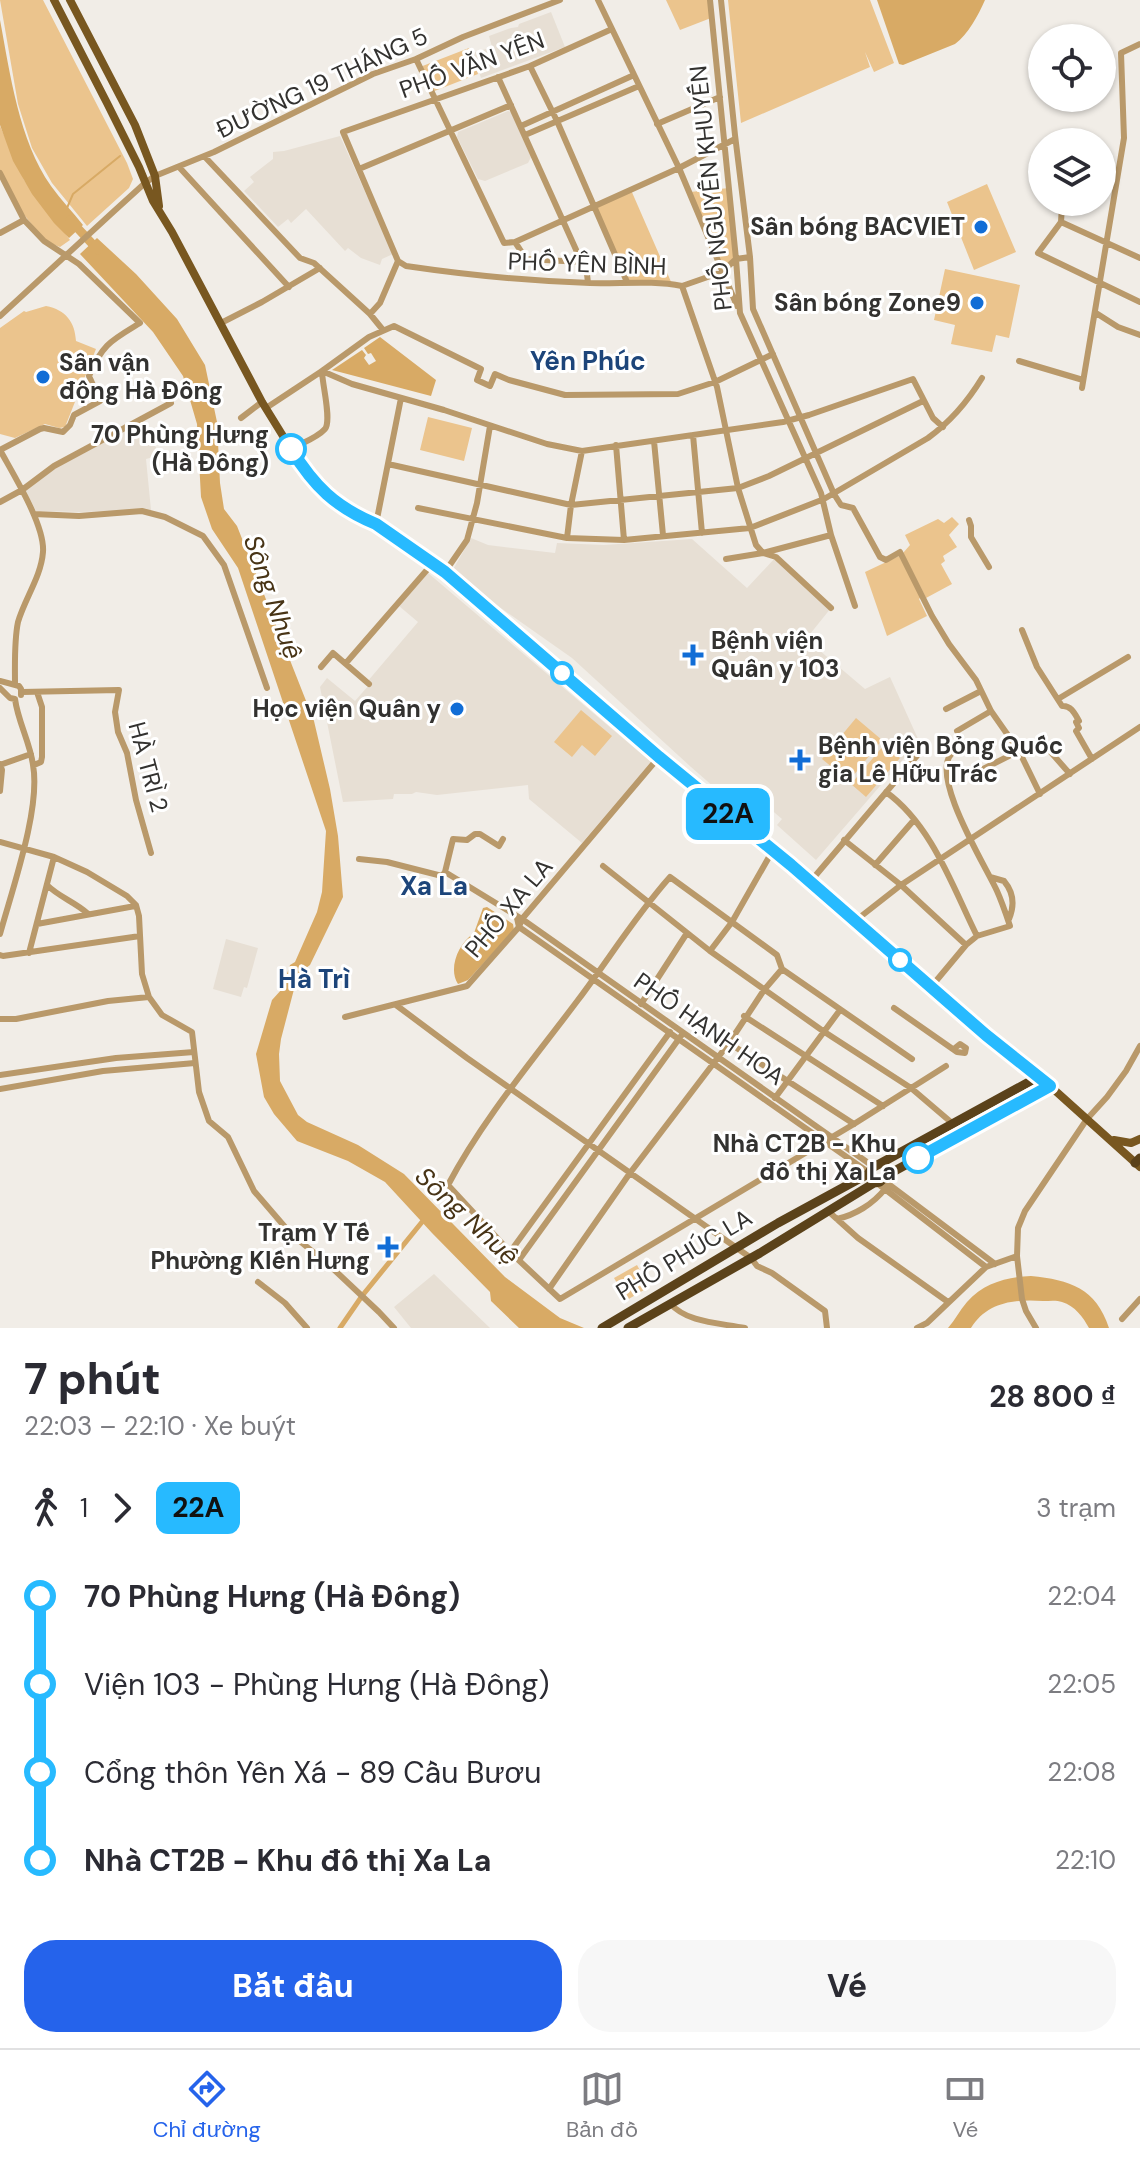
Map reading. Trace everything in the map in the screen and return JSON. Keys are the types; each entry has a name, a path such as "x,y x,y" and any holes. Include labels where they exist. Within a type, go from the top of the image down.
{"highway":[{"name":"PHỐ PHÚC LA","path":"628,1328 828,1211 952,1123 1038,1077"},
{"name":"PHỐ PHÚC LA","path":"604,1327 736,1248 1050,1086"}],"main road":[{"path":"54,0 153,201 264,405 311,480 329,497 376,524 445,572 1138,1163"},
{"path":"70,0 135,125 155,176 160,211"},
{"path":"97,82 109,76"},
{"path":"122,133 135,125"},
{"path":"1107,1137 1125,1144 1140,1139"}],"street":[{"name":"ĐƯỜNG 19 THÁNG 5","path":"0,316 155,176 205,157 373,74 560,0"},
{"path":"598,0 679,168 740,313"},
{"name":"PHỐ NGUYỄN KHUYẾN","path":"710,0 740,313 824,499 831,535 855,606"},
{"name":"PHỐ NGUYỄN KHUYẾN","path":"721,0 753,309 834,494"},
{"name":"PHỐ VĂN YÊN","path":"359,169 343,132 530,66 612,29"},
{"path":"1019,361 1083,384 1124,138 1121,53 1140,44"},
{"path":"416,59 504,243 515,242 679,168 735,139"},
{"path":"530,66 627,282"},
{"path":"521,126 634,75"},
{"path":"498,77 582,262 588,283"},
{"path":"525,135 639,86"},
{"path":"657,124 720,97"},
{"path":"370,314 380,303 398,261 359,169 511,105"},
{"path":"301,110 307,117"},
{"path":"205,157 300,258 320,268 383,330"},
{"path":"179,167 289,287"},
{"path":"0,173 24,220 44,241 79,264 140,323 108,342 95,359 89,376 100,401 74,415 63,432 40,429 0,450 34,514 43,552 18,623 13,685"},
{"path":"1061,216 1061,222 1038,253 1140,302"},
{"path":"0,233 24,220"},
{"path":"1061,222 1140,258"},
{"path":"515,242 526,259 582,262"},
{"path":"682,286 722,272 736,259 750,257"},
{"name":"PHỐ YÊN BÌNH","path":"398,261 406,266 471,275 682,286 715,382 750,528 756,545 763,553"},
{"path":"221,323 320,268"},
{"path":"1096,313 1118,327 1140,335"},
{"path":"241,418 322,371 369,337 394,326 481,369 477,380 490,386 495,374 565,395 678,394 715,382 773,354"},
{"path":"322,371 352,384 547,444 582,451 788,420 913,379 933,418 943,427"},
{"path":"291,449 327,426 329,420 322,371"},
{"path":"418,508 567,538 624,540 750,528 834,494 928,438 963,405 982,378"},
{"path":"376,524 401,398"},
{"path":"388,464 571,505 738,488 923,401"},
{"path":"0,502 54,466 171,403"},
{"path":"445,572 467,540 490,426"},
{"path":"693,435 702,533"},
{"path":"654,441 663,535"},
{"path":"616,445 624,540"},
{"path":"567,538 582,451"},
{"path":"834,494 841,505 853,508 880,557 886,560 900,552 932,616 976,680 991,711 1019,751 1040,794"},
{"path":"34,514 79,516 142,511 165,517 203,536 224,565 267,688"},
{"path":"969,520 971,537 989,567"},
{"path":"726,559 831,535"},
{"path":"763,553 776,557 831,608"},
{"path":"346,663 433,563"},
{"path":"1022,630 1037,667 1062,706 1069,707 1076,714 1079,721 1076,722 1079,728 1076,731 1092,759"},
{"path":"321,667 333,653 369,684"},
{"path":"1058,699 1128,657"},
{"path":"0,681 20,687 22,692"},
{"path":"13,685 3,690 10,698 15,699 22,692"},
{"name":"HÀ TRÌ 2","path":"37,692 119,690 115,712 118,732 127,753 151,853"},
{"path":"946,709 981,691"},
{"path":"22,692 37,692 42,707 42,757 41,762 34,765"},
{"path":"0,934 23,848 35,787 34,765 17,715 15,699"},
{"path":"957,731 991,711"},
{"path":"855,921 901,885 1140,727"},
{"path":"1048,749 1070,774"},
{"path":"810,882 921,751"},
{"path":"971,775 1019,751"},
{"path":"931,987 977,936 1010,926 951,795 946,773 947,759 952,753"},
{"path":"0,791 0,764 31,754"},
{"name":"PHỐ XA LA","path":"520,919 659,757"},
{"path":"886,792 914,820 939,860 977,936"},
{"path":"875,865 914,820"},
{"path":"359,859 387,862 442,876 453,839 467,840 480,834 499,846 503,839"},
{"path":"844,840 901,885 966,945"},
{"path":"0,842 54,857 109,884 136,905 142,974 149,997 162,1015 192,1032 199,1092 209,1121 228,1137 254,1191 291,1234 328,1264 394,1328"},
{"path":"710,951 732,922 773,850"},
{"path":"29,953 54,857"},
{"path":"603,866 710,951 823,1031 911,1088 952,1123"},
{"name":"PHỐ HẠNH HOA","path":"445,872 520,919 827,1139"},
{"path":"912,1059 782,969 777,955 670,877 511,1088 465,1153 448,1185 510,1252 560,1299 946,1066"},
{"path":"990,877 1004,881 1011,892 1013,906 1008,921"},
{"path":"47,885 87,913"},
{"path":"37,924 136,905"},
{"path":"519,927 520,919"},
{"name":"PHỐ XA LA","path":"345,1017 467,986 519,927"},
{"name":"PHỐ HẠNH HOA","path":"519,927 596,976"},
{"path":"639,1006 687,933"},
{"path":"0,955 140,936"},
{"path":"549,1289 630,1173 729,1043 744,1016 782,969"},
{"path":"0,1019 149,997"},
{"path":"396,1005 751,1258 757,1266 772,1273 825,1311 827,1328"},
{"path":"894,1008 955,1050"},
{"path":"775,1098 840,1010"},
{"path":"744,1016 883,1106"},
{"path":"510,1252 672,1030"},
{"path":"519,1260 681,1036"},
{"path":"729,1043 854,1124"},
{"path":"1036,1328 1022,1299 1017,1256 1018,1228 1025,1211 1087,1119 1126,1071 1140,1046"},
{"path":"0,1075 116,1058 194,1052"},
{"name":"PHỐ HẠNH HOA","path":"714,1060 775,1098 995,1264"},
{"path":"0,1089 103,1071 195,1063"},
{"path":"837,1219 848,1217 876,1199 877,1177"},
{"name":"PHỐ HẠNH HOA","path":"877,1177 986,1267"},
{"path":"828,1211 858,1238 948,1302"},
{"path":"917,1328 927,1323 986,1267 1017,1256"},
{"path":"258,1282 285,1303 307,1328"},
{"path":"1122,1319 1140,1299"},
{"path":"670,1303 676,1311 687,1316 745,1328"}],"shaded area":[{"path":"0,0 43,0 127,163 133,179 129,188 87,226 52,183 32,148 18,104"},
{"path":"666,0 708,0 711,18 680,30"},
{"path":"728,0 870,0 894,63 874,72 865,52 870,67 741,123"},
{"path":"877,0 985,0 972,24 955,44 903,65 899,64"},
{"path":"551,12 565,47 481,78 473,53 492,47 489,36"},
{"path":"0,20 17,106 31,149 51,186 83,225 69,238 32,194 13,161 0,125"},
{"path":"469,48 478,74 432,92 420,67"},
{"path":"508,111 531,157 528,163 485,181 478,179 457,137 458,132"},
{"path":"0,126 24,180 70,240 60,247 45,241 17,206 0,170"},
{"path":"340,136 393,254 382,259 380,265 361,258 348,248 345,251 306,209 291,223 288,219 278,227 244,191 254,182 250,177 273,159 273,152"},
{"name":"Sân bóng BACVIET","path":"987,184 1016,252 974,270 947,202"},
{"path":"729,188 735,259 722,270 690,192"},
{"path":"631,190 672,284 628,282 595,206"},
{"path":"97,238 136,274 177,319 205,365 217,422 224,509 237,526 314,721 330,789 343,897 310,965 298,974 281,1039 280,1081 298,1115 358,1145 404,1174 505,1277 560,1318 584,1328 519,1328 491,1301 490,1292 385,1182 348,1161 297,1141 264,1097 256,1054 272,1000 282,989 290,965 295,962 317,912 322,892 326,831 238,568 212,529 201,497 197,424 183,376 153,332 80,254"},
{"name":"Sân bóng Zone9","path":"945,269 1020,285 1009,338 996,335 992,352 951,344 955,325 934,320"},
{"name":"Sân vận động Hà Đông","path":"46,306 59,310 68,318 76,341 96,349 65,427 45,424 15,438 0,434 0,328 24,311"},
{"path":"380,337 436,380 431,396 332,370 362,350 369,365 376,361 364,348"},
{"path":"428,417 472,428 464,461 420,450"},
{"path":"131,428 132,435 139,434 156,447 157,456 146,459 151,510 36,511 25,489 64,463"},
{"path":"952,517 959,524 949,535 957,547 943,556 945,561 941,564 952,584 926,598 903,553 910,545 905,535 938,519 944,523"},
{"name":"Bệnh viện Quân y 103","path":"471,538 488,545 555,553 557,543 604,545 692,539 747,588 776,557 831,608 806,639 865,689 890,677 919,741 816,860 777,825 782,819 768,807 754,822 572,658 451,573"},
{"path":"899,556 921,597 919,599 927,616 887,636 865,572"},
{"name":"Học viện Quân y","path":"428,573 651,762 582,843 529,799 528,785 437,795 416,792 394,794 393,799 343,802 320,687 327,678 355,701 369,685 367,682 418,622 399,606"},
{"path":"581,710 612,736 595,756 582,745 572,757 554,742"},
{"path":"856,718 882,740 849,781 822,759"},
{"path":"884,745 900,758 866,797 851,784"},
{"path":"487,907 513,924 514,930 468,980 458,984 454,971 456,957 473,934 482,943 485,940 474,933 483,908"},
{"path":"226,939 258,948 247,988 244,987 241,997 213,989"},
{"path":"637,1265 649,1287 627,1300 614,1278"},
{"path":"434,1274 490,1328 411,1328 394,1307"},
{"path":"1031,1276 1058,1280 1080,1288 1097,1304 1109,1328 1089,1328 1078,1312 1062,1302 1033,1301 1002,1304 985,1313 971,1328 948,1328 967,1302 981,1290 1005,1280"}],"waterway":[{"path":"67,208 73,194 120,156"},
{"name":"Sông Nhuệ","path":"70,220 98,250"},
{"path":"340,1328 422,1222"}],"bus line":[{"name":"22A","path":"291,449 311,480 329,497 376,524 445,572 986,1035 1050,1086 918,1158"}],"place":[{"name":"Sân bóng BACVIET","path":"981,227"},
{"name":"Sân bóng Zone9","path":"977,303"},
{"name":"Sân vận động Hà Đông","path":"43,377"},
{"name":"70 Phùng Hưng (Hà Đông)","path":"291,449"},
{"name":"Bệnh viện Quân y 103","path":"693,655"},
{"name":"Học viện Quân y","path":"457,709"},
{"name":"Bệnh viện Bỏng Quốc gia Lê Hữu Trác","path":"800,760"},
{"name":"Nhà CT2B - Khu đô thị Xa La","path":"918,1158"},
{"name":"Trạm Y Tế Phường KIến Hưng","path":"388,1247"}],"district":[{"name":"Yên Phúc","path":"588,361"},
{"name":"Xa La","path":"434,886"},
{"name":"Hà Trì","path":"314,979"}]}
